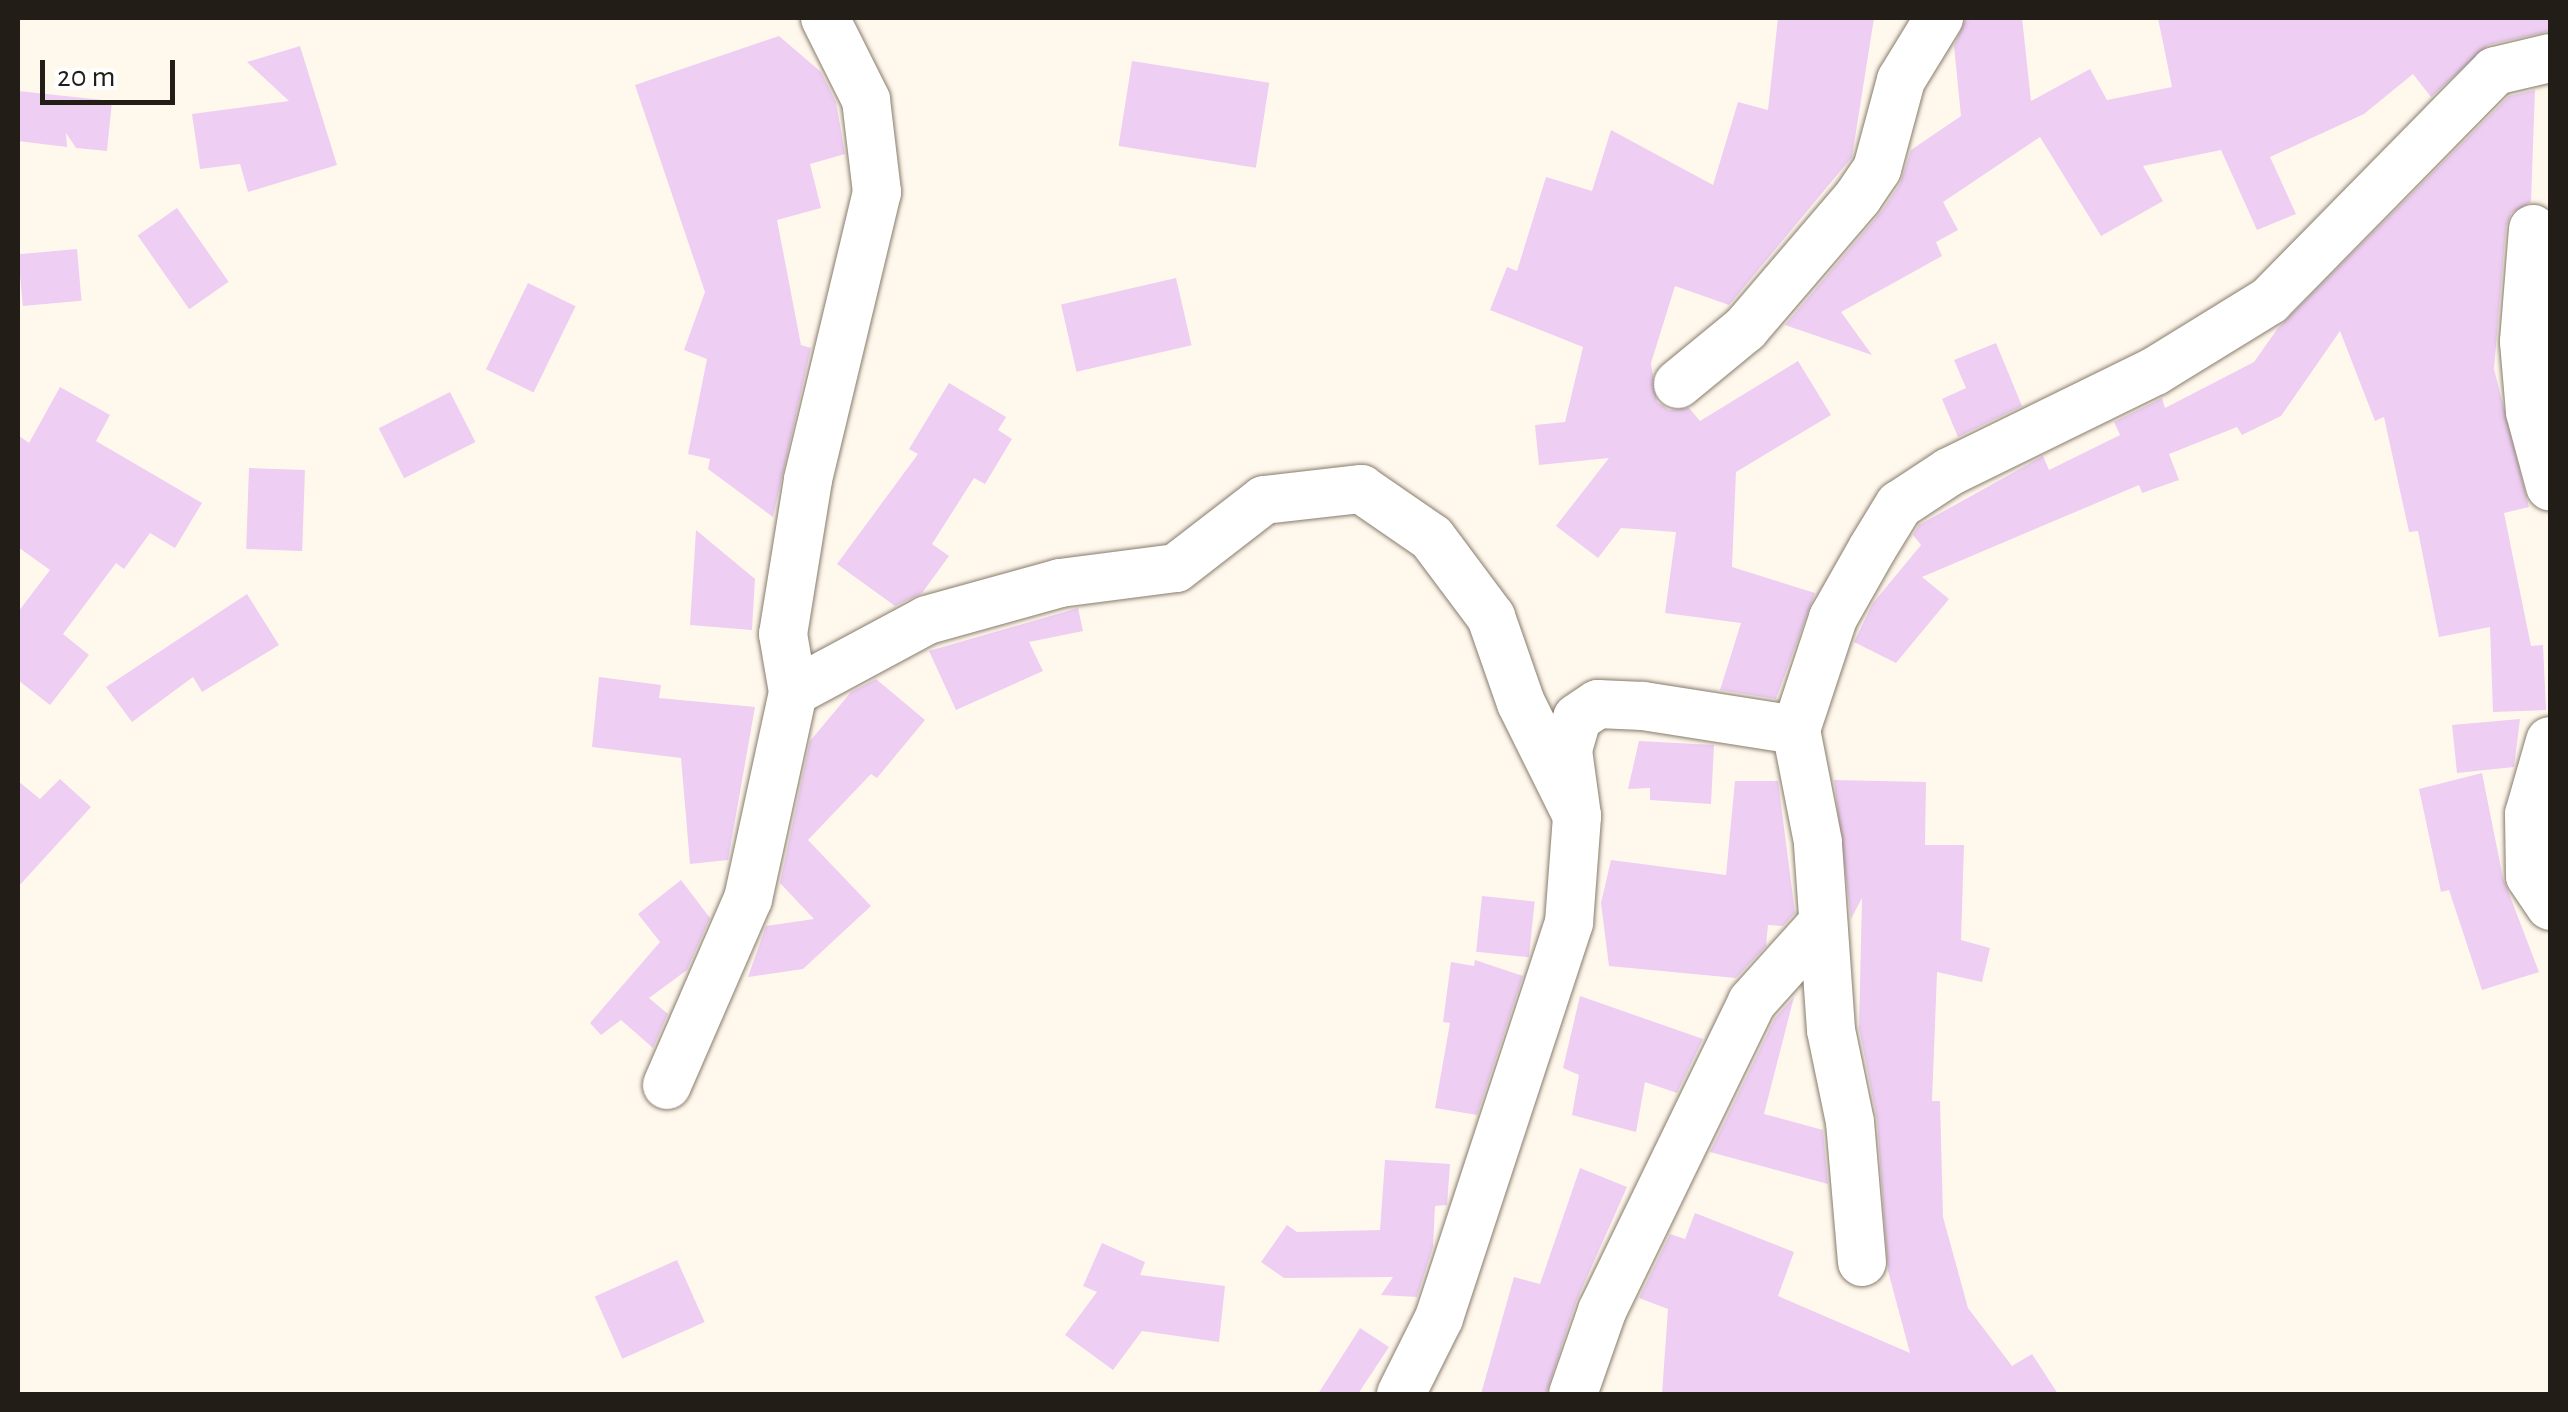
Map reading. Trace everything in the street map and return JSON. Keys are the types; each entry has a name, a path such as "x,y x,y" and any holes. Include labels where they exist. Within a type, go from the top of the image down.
{"street":[{"path":"667,1085 748,899 793,692 784,634 805,499 877,192 866,100 825,18"},
{"path":"1678,384 1745,329 1858,197 1877,169 1901,80 1939,18"},
{"path":"1862,1262 1823,923 1818,842 1796,730 1833,618 1899,505 1949,472 2156,371 2269,301 2495,71 2550,58"},
{"path":"2533,229 2524,342 2530,412 2550,486"},
{"path":"793,692 927,620 1060,583 1176,568 1264,500 1362,489 1432,538 1491,617 1521,703 1576,816"},
{"path":"1402,1394 1439,1318 1536,1036 1569,923 1576,816 1568,750 1576,718 1598,704 1796,730"},
{"path":"2550,741 2529,814 2530,876 2550,906"},
{"path":"1573,1394 1602,1311 1752,1002 1823,923"}],"building":[{"path":"1778,18 1874,18 1852,157 1729,305 1675,286 1651,363 1657,402 1669,410 1689,408 1700,421 1798,361 1831,415 1736,472 1732,567 1815,593 1776,699 1720,690 1741,623 1665,613 1676,532 1621,528 1598,558 1556,526 1609,458 1539,465 1535,425 1565,422 1583,347 1490,310 1507,267 1517,271 1546,177 1592,191 1611,130 1713,185 1738,102 1768,110"},
{"path":"1966,18 2022,18 2031,101 2090,69 2107,100 2172,87 2158,18 2550,18 2550,31 2488,45 2431,97 2413,74 2364,114 2270,157 2296,214 2257,230 2221,150 2143,166 2163,201 2101,236 2040,137 1943,202 1958,230 1936,242 1942,256 1841,312 1872,355 1785,325 1881,212 1900,184 1911,150 1961,116 1954,46"},
{"path":"779,36 821,72 836,102 845,154 810,164 821,208 777,220 801,345 811,348 773,517 708,469 710,459 688,454 707,359 684,350 705,292 635,85"},
{"path":"300,46 337,165 248,192 240,164 200,169 192,114 289,101 247,62"},
{"path":"1132,61 1269,83 1256,168 1119,146"},
{"path":"2535,90 2531,202 2511,213 2506,227 2494,369 2529,507 2504,513 2531,646 2543,645 2546,710 2493,712 2490,627 2439,637 2418,531 2409,532 2384,417 2375,421 2340,331 2281,416 2242,435 2237,427 2169,454 2179,480 2142,493 2139,485 1922,577 1949,599 1896,663 1854,642 1873,603 1921,545 1913,535 1919,525 2043,456 2049,470 2120,435 2114,422 2162,398 2165,408 2254,362 2278,328 2509,96"},
{"path":"18,91 112,101 107,151 76,148 66,133 67,147 18,141"},
{"path":"177,208 229,282 189,309 138,236"},
{"path":"77,249 82,301 23,306 18,254"},
{"path":"1176,278 1192,345 1077,372 1061,305"},
{"path":"528,283 576,306 534,393 486,369"},
{"path":"1996,343 2022,406 1958,437 1942,399 1966,388 1954,360"},
{"path":"949,383 1006,417 998,430 1012,439 985,484 974,478 932,544 949,556 922,593 895,606 837,564 918,454 909,449"},
{"path":"60,387 110,415 96,441 202,503 175,548 150,533 124,569 116,563 63,634 89,655 50,705 18,680 18,612 50,570 18,547 18,435 29,443"},
{"path":"450,392 475,442 404,478 379,428"},
{"path":"249,468 305,470 302,551 246,549"},
{"path":"696,530 755,579 752,630 690,625"},
{"path":"247,594 279,645 202,692 193,677 132,722 106,687"},
{"path":"1078,608 1083,631 1029,642 1043,671 956,710 929,651"},
{"path":"599,677 661,685 659,698 755,707 728,860 690,864 681,758 592,747"},
{"path":"876,679 925,720 877,778 871,774 808,840 871,906 803,969 748,977 766,926 814,919 780,883 810,741 851,692"},
{"path":"2520,719 2514,767 2457,773 2452,725"},
{"path":"1639,741 1714,745 1711,804 1650,800 1650,788 1628,789"},
{"path":"2482,773 2503,878 2539,972 2482,990 2449,890 2441,892 2419,789"},
{"path":"60,779 91,807 18,887 18,781 40,799"},
{"path":"1834,780 1926,782 1925,845 1964,845 1961,940 1990,948 1982,982 1937,972 1932,1101 1940,1101 1943,1217 1968,1308 2012,1366 2032,1354 2058,1394 1662,1394 1668,1309 1639,1298 1670,1234 1685,1239 1695,1213 1794,1252 1778,1296 1910,1353 1888,1271 1877,1119 1859,1028 1862,898 1851,919"},
{"path":"1735,781 1778,781 1795,913 1783,926 1768,925 1766,946 1736,978 1609,966 1601,903 1611,860 1726,875"},
{"path":"681,880 710,918 687,970 649,998 668,1014 653,1048 621,1020 601,1035 590,1023 660,942 638,914"},
{"path":"1482,896 1535,902 1529,957 1476,952"},
{"path":"1475,960 1523,976 1477,1115 1435,1108 1450,1023 1443,1022 1451,962 1474,966"},
{"path":"1580,996 1703,1039 1677,1093 1645,1082 1636,1132 1572,1115 1579,1075 1563,1068"},
{"path":"1794,997 1764,1114 1823,1130 1828,1184 1710,1152 1775,1018"},
{"path":"1385,1160 1450,1164 1447,1205 1435,1206 1433,1247 1417,1297 1381,1295 1393,1277 1284,1278 1261,1262 1287,1225 1297,1232 1380,1230"},
{"path":"1580,1168 1627,1187 1576,1302 1546,1394 1481,1394 1514,1277 1540,1284"},
{"path":"1102,1243 1145,1262 1140,1275 1225,1286 1219,1342 1142,1331 1113,1370 1065,1335 1097,1292 1083,1286"},
{"path":"677,1260 705,1322 622,1359 595,1297"},
{"path":"1360,1328 1389,1347 1358,1394 1318,1394"}]}
